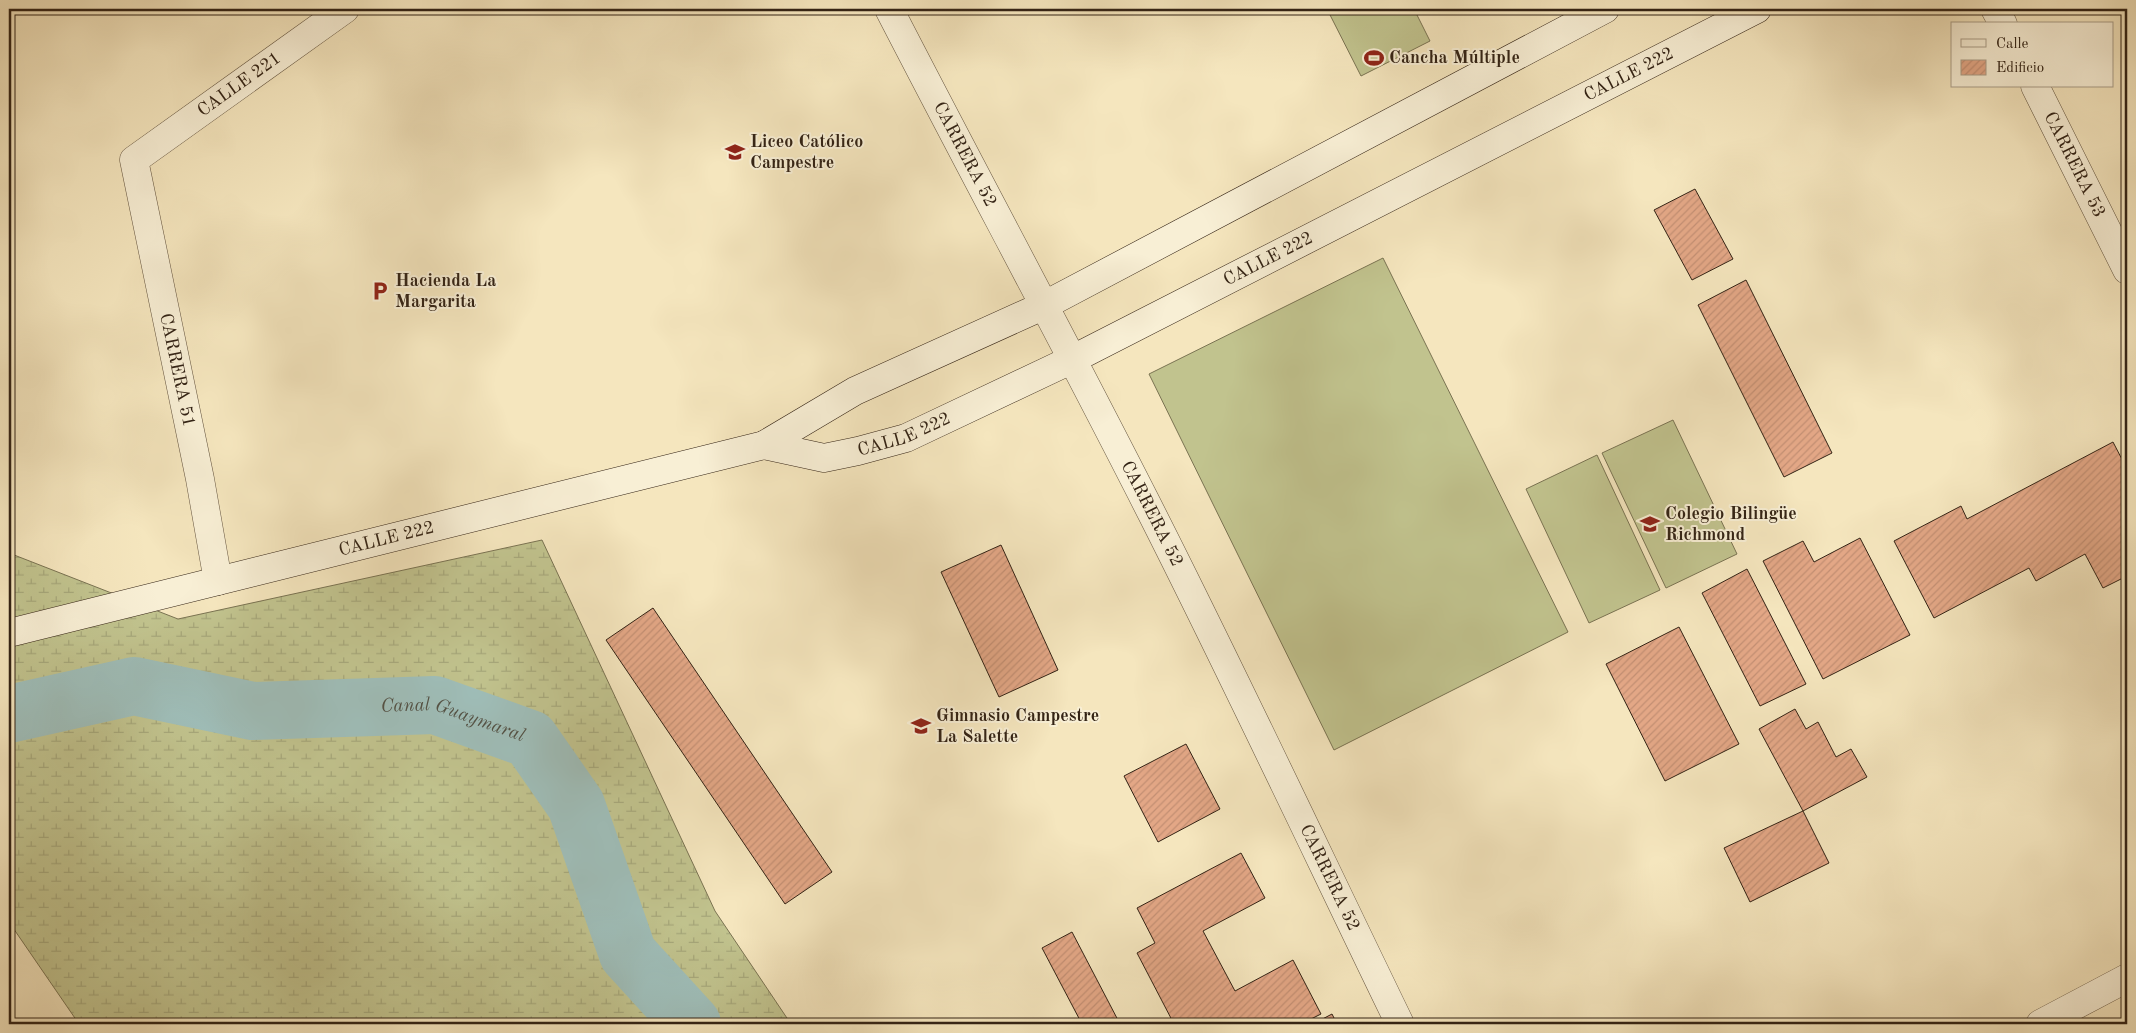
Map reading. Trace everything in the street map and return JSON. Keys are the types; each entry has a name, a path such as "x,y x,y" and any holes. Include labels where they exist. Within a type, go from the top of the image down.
{"street":[{"name":"CALLE 221","path":"134,160 345,9"},
{"name":"CARRERA 52","path":"889,9 994,214 1045,305 1158,527 1400,1024"},
{"name":"CALLE 222","path":"9,633 764,445 855,391 1045,305 1605,9"},
{"name":"CALLE 222","path":"764,445 824,458 906,438 1073,359 1757,9"},
{"path":"1996,9 2002,22"},
{"name":"CARRERA 53","path":"2036,88 2127,270"},
{"name":"CARRERA 51","path":"134,160 200,479 218,581"},
{"path":"2040,1024 2127,978"}],"green space":[{"name":"Cancha Múltiple","path":"1327,9 1414,9 1430,41 1361,76"},
{"path":"1383,258 1568,632 1334,750 1149,374"},
{"path":"1673,420 1737,554 1666,588 1602,453"},
{"path":"1597,455 1660,590 1589,623 1526,489"},
{"path":"542,540 715,911 791,1024 79,1024 9,922 9,553 178,619"}],"building":[{"path":"1695,189 1733,259 1692,280 1654,210"},
{"path":"1746,280 1832,453 1784,477 1698,305"},
{"path":"2113,442 2127,469 2127,576 2103,588 2085,554 2036,581 2029,568 1934,618 1894,541 1961,506 1967,519"},
{"path":"1860,538 1910,635 1823,679 1763,561 1803,541 1814,562"},
{"path":"1001,545 1058,670 999,697 941,572"},
{"path":"1747,569 1806,684 1760,706 1702,593"},
{"path":"653,608 832,872 785,904 606,640"},
{"path":"1679,627 1739,744 1665,781 1606,664"},
{"path":"1795,709 1806,729 1818,722 1836,757 1851,749 1867,777 1803,811 1759,729"},
{"path":"1186,744 1220,809 1158,842 1124,776"},
{"path":"1803,811 1829,863 1750,902 1724,848"},
{"path":"1241,853 1265,898 1203,931 1235,991 1293,960 1321,1014 1301,1024 1174,1024 1137,953 1155,943 1137,908"},
{"path":"1072,932 1120,1024 1082,1024 1042,948"},
{"path":"1332,1014 1337,1024 1313,1024"}],"waterway":[{"name":"Canal Guaymaral","path":"9,714 134,686 253,711 435,705 530,739 576,805 628,954 692,1024"}],"place":[{"name":"Cancha Múltiple","path":"1374,58"},
{"name":"Liceo Católico Campestre","path":"735,152"},
{"name":"Hacienda La Margarita","path":"380,291"},
{"name":"Colegio Bilingüe Richmond","path":"1650,524"},
{"name":"Gimnasio Campestre La Salette","path":"921,726"}]}
